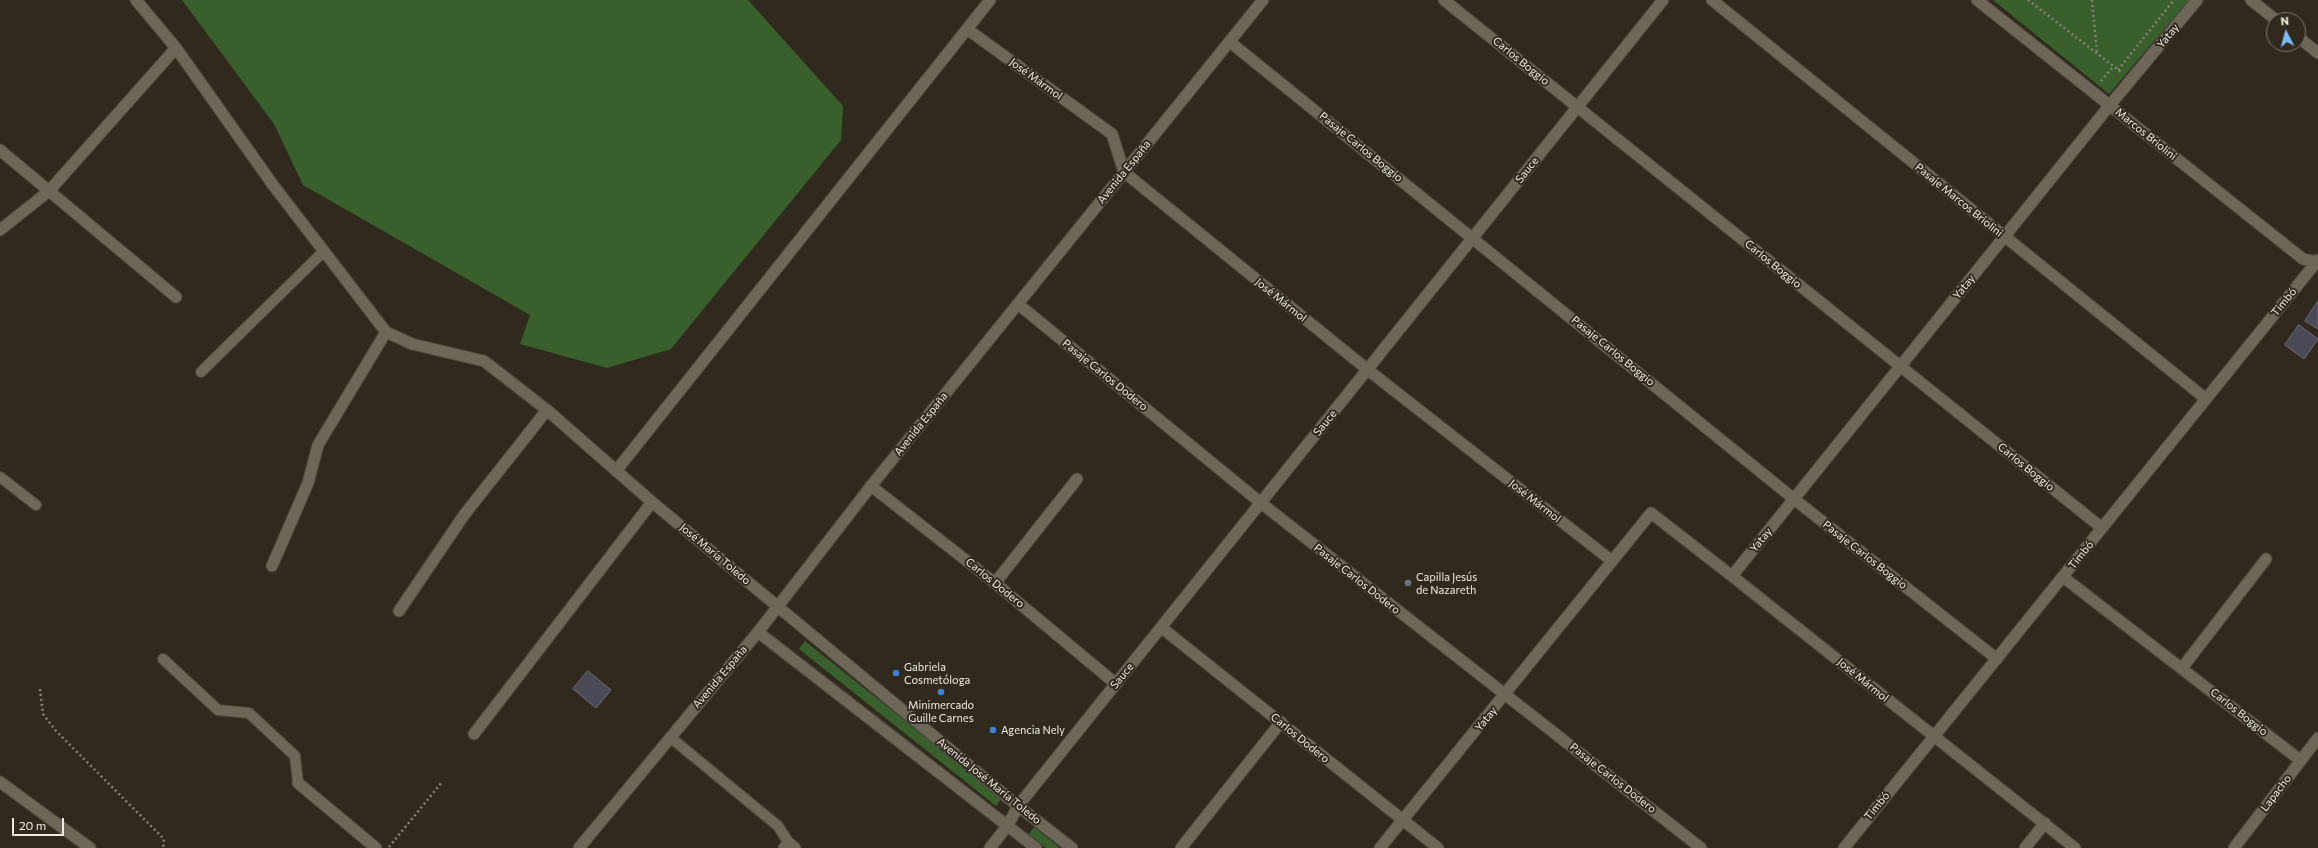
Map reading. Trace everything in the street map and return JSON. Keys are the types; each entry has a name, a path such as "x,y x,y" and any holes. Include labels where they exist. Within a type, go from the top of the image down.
{"street":[{"path":"136,0 176,48 273,185 386,332 318,445 308,483 272,566"},
{"path":"616,471 990,0"},
{"name":"Avenida España","path":"579,848 758,632 871,486 1263,0"},
{"name":"Carlos Boggio","path":"1444,0 2102,528"},
{"name":"Sauce","path":"990,848 1008,826 1018,806 1162,628 1663,0"},
{"name":"Pasaje Marcos Briolini","path":"1712,0 2206,399"},
{"name":"Marcos Briolini","path":"1977,0 2303,259 2318,261"},
{"name":"Yatay","path":"1732,576 2110,105 2197,0"},
{"path":"2251,0 2266,12"},
{"name":"José Mármol","path":"967,29 1112,134 1124,172 1368,370 1612,561"},
{"name":"Pasaje Carlos Boggio","path":"1230,42 1474,238 1794,499 1997,659"},
{"path":"2306,43 2318,53"},
{"path":"0,230 49,191 176,48"},
{"path":"0,150 176,297"},
{"name":"Timbó","path":"1844,848 2318,261"},
{"name":"Pasaje Carlos Dodero","path":"1018,304 1261,503 1490,685 1506,693 1701,848"},
{"name":"José María Toledo","path":"386,332 412,344 484,361 547,410 652,502 777,606"},
{"path":"399,611 464,514 547,410"},
{"path":"995,583 1077,479"},
{"name":"Carlos Dodero","path":"871,486 995,583 1116,684"},
{"path":"474,734 652,502"},
{"name":"José Mármol","path":"1651,514 1732,576 2075,848"},
{"name":"Yatay","path":"1380,848 1651,514"},
{"path":"2182,668 2266,559"},
{"name":"Carlos Boggio","path":"2063,577 2300,760"},
{"name":"Avenida José María Toledo","path":"777,606 1018,806 1072,848"},
{"name":"Carlos Dodero","path":"1162,628 1438,848"},
{"name":"Avenida José María Toledo","path":"758,632 1036,848"},
{"path":"1181,848 1281,722"},
{"name":"Lapacho","path":"2234,848 2318,738"},
{"path":"0,782 90,848"},
{"path":"298,783 370,846"},
{"path":"2025,848 2045,824"}],"lane":[{"path":"201,372 324,251"},
{"path":"0,477 36,505"},
{"path":"162,659 218,710 249,713 295,756 298,783"},
{"path":"670,737 778,826 789,846"}],"path":[{"path":"2028,0 2118,70 2133,79"},
{"path":"2092,0 2097,54"},
{"path":"2118,70 2174,0"},
{"path":"40,689 43,714 56,731 164,839 163,848"},
{"path":"389,848 442,782"}],"green space":[{"path":"182,0 748,0 843,106 841,140 671,349 607,368 520,344 530,315 303,185 274,124"},
{"path":"1993,0 2189,0 2109,94"},
{"path":"805,641 1002,798 996,806 799,649"},
{"path":"1034,827 1060,848 1046,848 1029,834"}],"building":[{"path":"2318,301 2318,329 2305,321"},
{"path":"2299,325 2318,339 2304,359 2285,345"},
{"path":"588,671 611,690 596,708 573,689"}],"place":[{"name":"Capilla Jesús de Nazareth","path":"1408,583"},
{"name":"Gabriela Cosmetóloga","path":"896,673"},
{"name":"Minimercado Guille Carnes","path":"941,692"},
{"name":"Agencia Nely","path":"993,730"}]}
